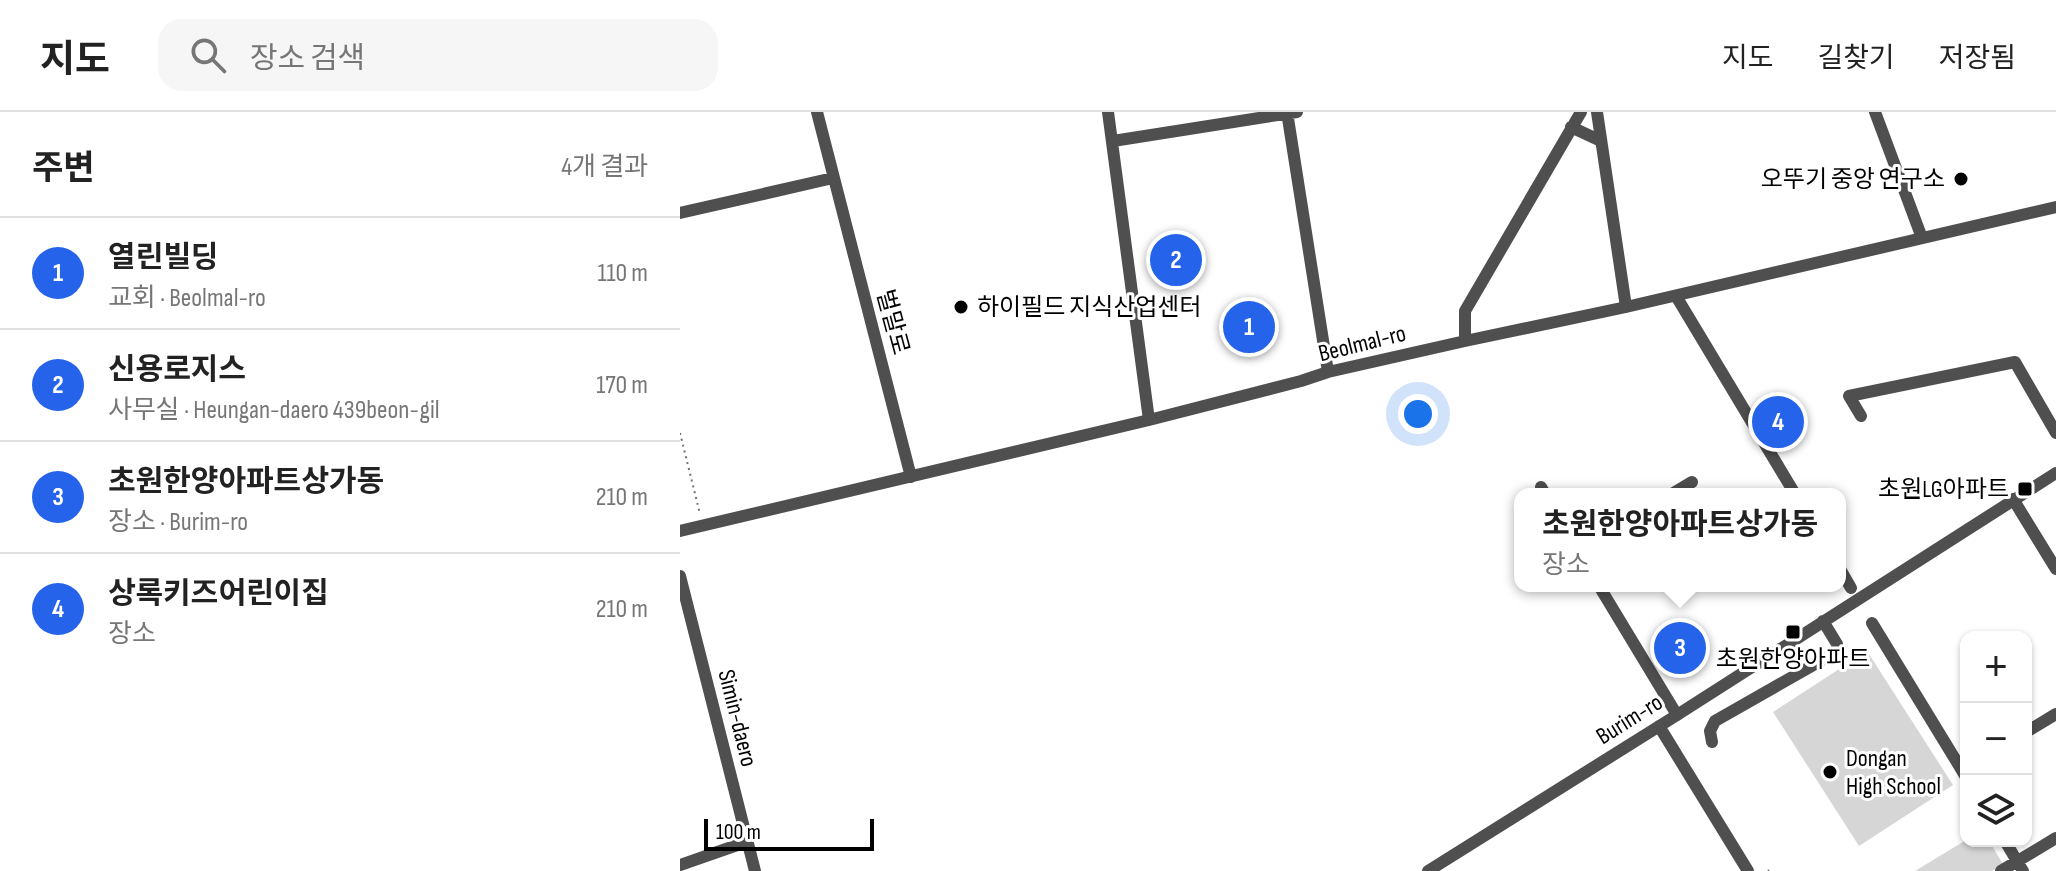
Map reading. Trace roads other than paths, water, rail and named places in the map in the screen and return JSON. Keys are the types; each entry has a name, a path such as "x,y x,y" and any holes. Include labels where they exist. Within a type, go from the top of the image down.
{"street":[{"name":"벌말로","path":"817,112 911,477"},
{"path":"1108,112 1149,420"},
{"path":"1465,341 1465,311 1581,112"},
{"path":"1597,112 1626,307"},
{"path":"1875,112 1922,238"},
{"path":"1113,141 1291,113 1328,372"},
{"path":"1571,127 1601,141"},
{"path":"680,213 833,178"},
{"name":"Beolmal-ro","path":"680,531 1149,420 1328,372 1676,296 2056,207"},
{"path":"1676,296 1791,488"},
{"path":"1861,416 1849,396 2015,362 2056,433"},
{"name":"Burim-ro","path":"1428,871 2056,473"},
{"path":"1682,488 1692,482"},
{"path":"2013,499 2056,569"},
{"name":"Simin-daero","path":"680,576 755,871"},
{"path":"1846,579 1851,588"},
{"path":"1603,592 1677,715"},
{"path":"1712,742 1710,731 1715,721 1838,651 1823,621"},
{"path":"1872,623 1965,775"},
{"path":"2032,728 2056,714"},
{"path":"1659,726 1748,871"},
{"path":"2001,871 2020,866 2056,838"},
{"path":"680,865 746,842"},
{"path":"2009,847 2020,866"}],"place":[{"name":"오뚜기 중앙 연구소","path":"1961,179"},
{"name":"신용로지스","path":"1176,260"},
{"name":"하이필드 지식산업센터","path":"961,307"},
{"name":"열린빌딩","path":"1249,327"},
{"name":"상록키즈어린이집","path":"1778,422"},
{"name":"초원LG아파트","path":"2025,489"},
{"name":"초원한양아파트","path":"1793,632"},
{"name":"초원한양아파트상가동","path":"1680,648"},
{"name":"Dongan High School","path":"1830,772"}]}
